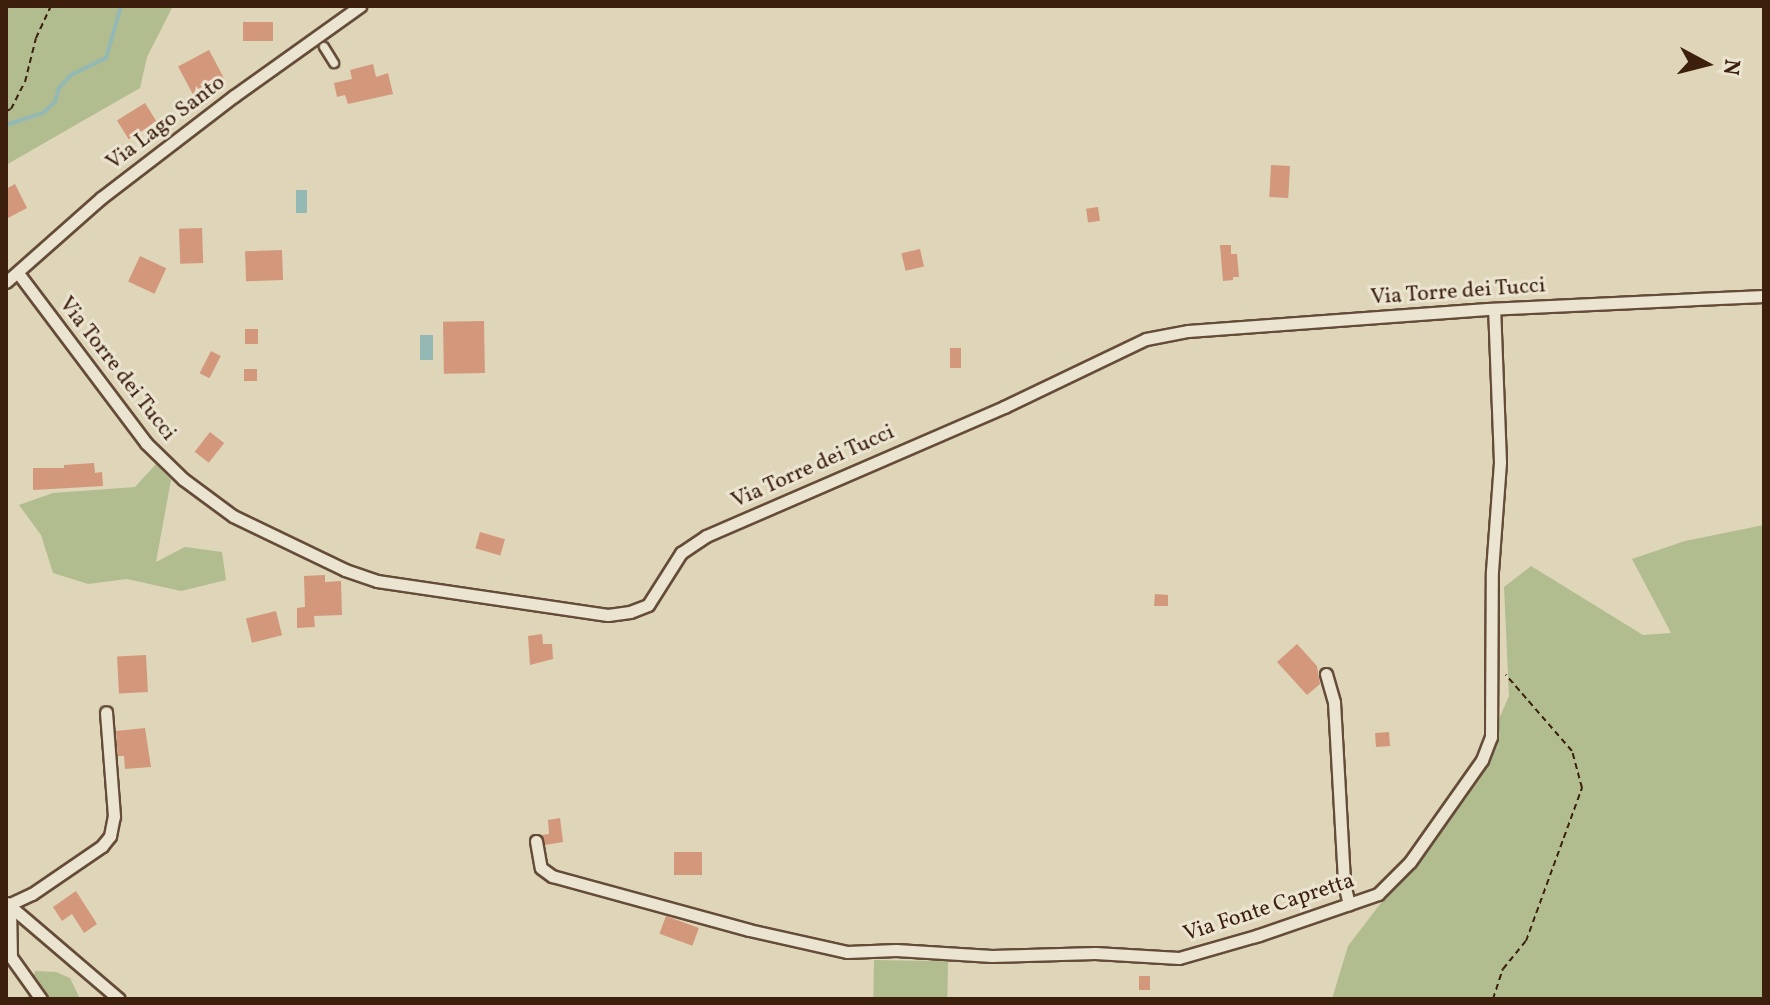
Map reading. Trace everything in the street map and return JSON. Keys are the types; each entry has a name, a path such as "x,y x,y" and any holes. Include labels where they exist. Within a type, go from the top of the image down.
{"street":[{"name":"Via Lago Santo","path":"6,282 101,198 238,92 360,6"},
{"path":"324,47 334,63"},
{"name":"Via Torre dei Tucci","path":"18,273 146,443 183,479 233,516 345,570 377,581 608,615 630,612 648,605 677,559 706,536 1004,407 1125,346 1188,331 1494,309 1764,296"},
{"name":"Via Fonte Capretta","path":"536,841 541,868 568,882 637,897 749,930 847,952 896,950 992,956 1095,953 1179,958 1378,894 1402,872 1482,760 1493,730 1492,571 1500,455 1494,309"},
{"path":"1326,674 1334,702 1344,883 1349,904"},
{"path":"8,904 32,894 102,846 110,836 114,816 106,712"},
{"path":"8,904 11,957 41,999"},
{"path":"8,904 119,999"}],"path":[{"path":"6,111 11,109 25,82 36,38 51,6"},
{"path":"1493,999 1503,969 1526,941 1582,788 1572,751 1494,662"}],"green space":[{"path":"6,6 173,6 147,57 140,88 6,165"},
{"path":"156,464 171,480 156,562 185,547 222,552 226,580 181,591 127,579 88,584 53,573 41,535 19,505 53,493 135,487"},
{"path":"1764,525 1764,999 1332,999 1348,946 1469,788 1509,696 1504,587 1531,566 1643,635 1671,633 1632,559 1685,541"},
{"path":"874,960 948,961 947,999 873,999"},
{"path":"35,971 56,972 70,978 80,999 27,999"}],"water":[{"path":"296,190 307,190 307,213 296,213"},
{"path":"420,335 433,335 433,360 420,360"}],"building":[{"path":"243,22 273,22 273,41 243,41"},
{"path":"209,50 224,78 193,95 178,66"},
{"path":"373,64 376,77 388,73 393,94 348,104 345,95 337,97 334,83 352,79 350,70"},
{"path":"145,103 157,122 129,139 117,120"},
{"path":"1271,165 1290,166 1288,198 1269,197"},
{"path":"15,184 27,208 6,219 6,189"},
{"path":"1098,207 1100,221 1088,223 1086,209"},
{"path":"202,228 203,263 180,264 179,229"},
{"path":"1220,245 1231,245 1231,254 1237,254 1239,277 1233,277 1233,280 1223,281"},
{"path":"920,249 924,267 906,271 901,253"},
{"path":"282,250 283,280 246,281 245,251"},
{"path":"140,256 166,268 154,294 128,281"},
{"path":"484,321 485,373 444,374 443,322"},
{"path":"245,329 258,329 258,344 245,344"},
{"path":"950,348 961,348 961,368 950,368"},
{"path":"211,351 221,356 209,378 200,373"},
{"path":"244,369 257,369 257,381 244,381"},
{"path":"210,432 224,443 209,463 195,452"},
{"path":"94,463 95,473 102,472 103,486 33,490 33,468 64,468 64,465"},
{"path":"480,532 505,539 500,556 475,548"},
{"path":"325,575 325,582 341,581 342,615 314,616 315,627 297,628 297,608 305,607 304,576"},
{"path":"1155,594 1168,595 1168,606 1154,606"},
{"path":"276,611 282,635 252,643 246,618"},
{"path":"542,634 543,644 552,644 553,659 530,665 528,636"},
{"path":"1297,644 1317,666 1320,684 1307,695 1277,662"},
{"path":"146,655 148,692 119,693 117,657"},
{"path":"145,728 151,767 125,769 124,756 118,756 116,731"},
{"path":"1389,732 1390,746 1376,747 1375,733"},
{"path":"560,818 563,842 545,845 542,835 549,834 548,820"},
{"path":"674,852 702,852 702,875 674,875"},
{"path":"76,891 97,924 84,933 72,914 62,921 53,907"},
{"path":"666,916 699,928 692,946 660,934"},
{"path":"1139,976 1150,976 1150,990 1139,990"}],"waterway":[{"path":"6,125 43,113 55,102 59,88 71,75 106,58 121,6"}]}
